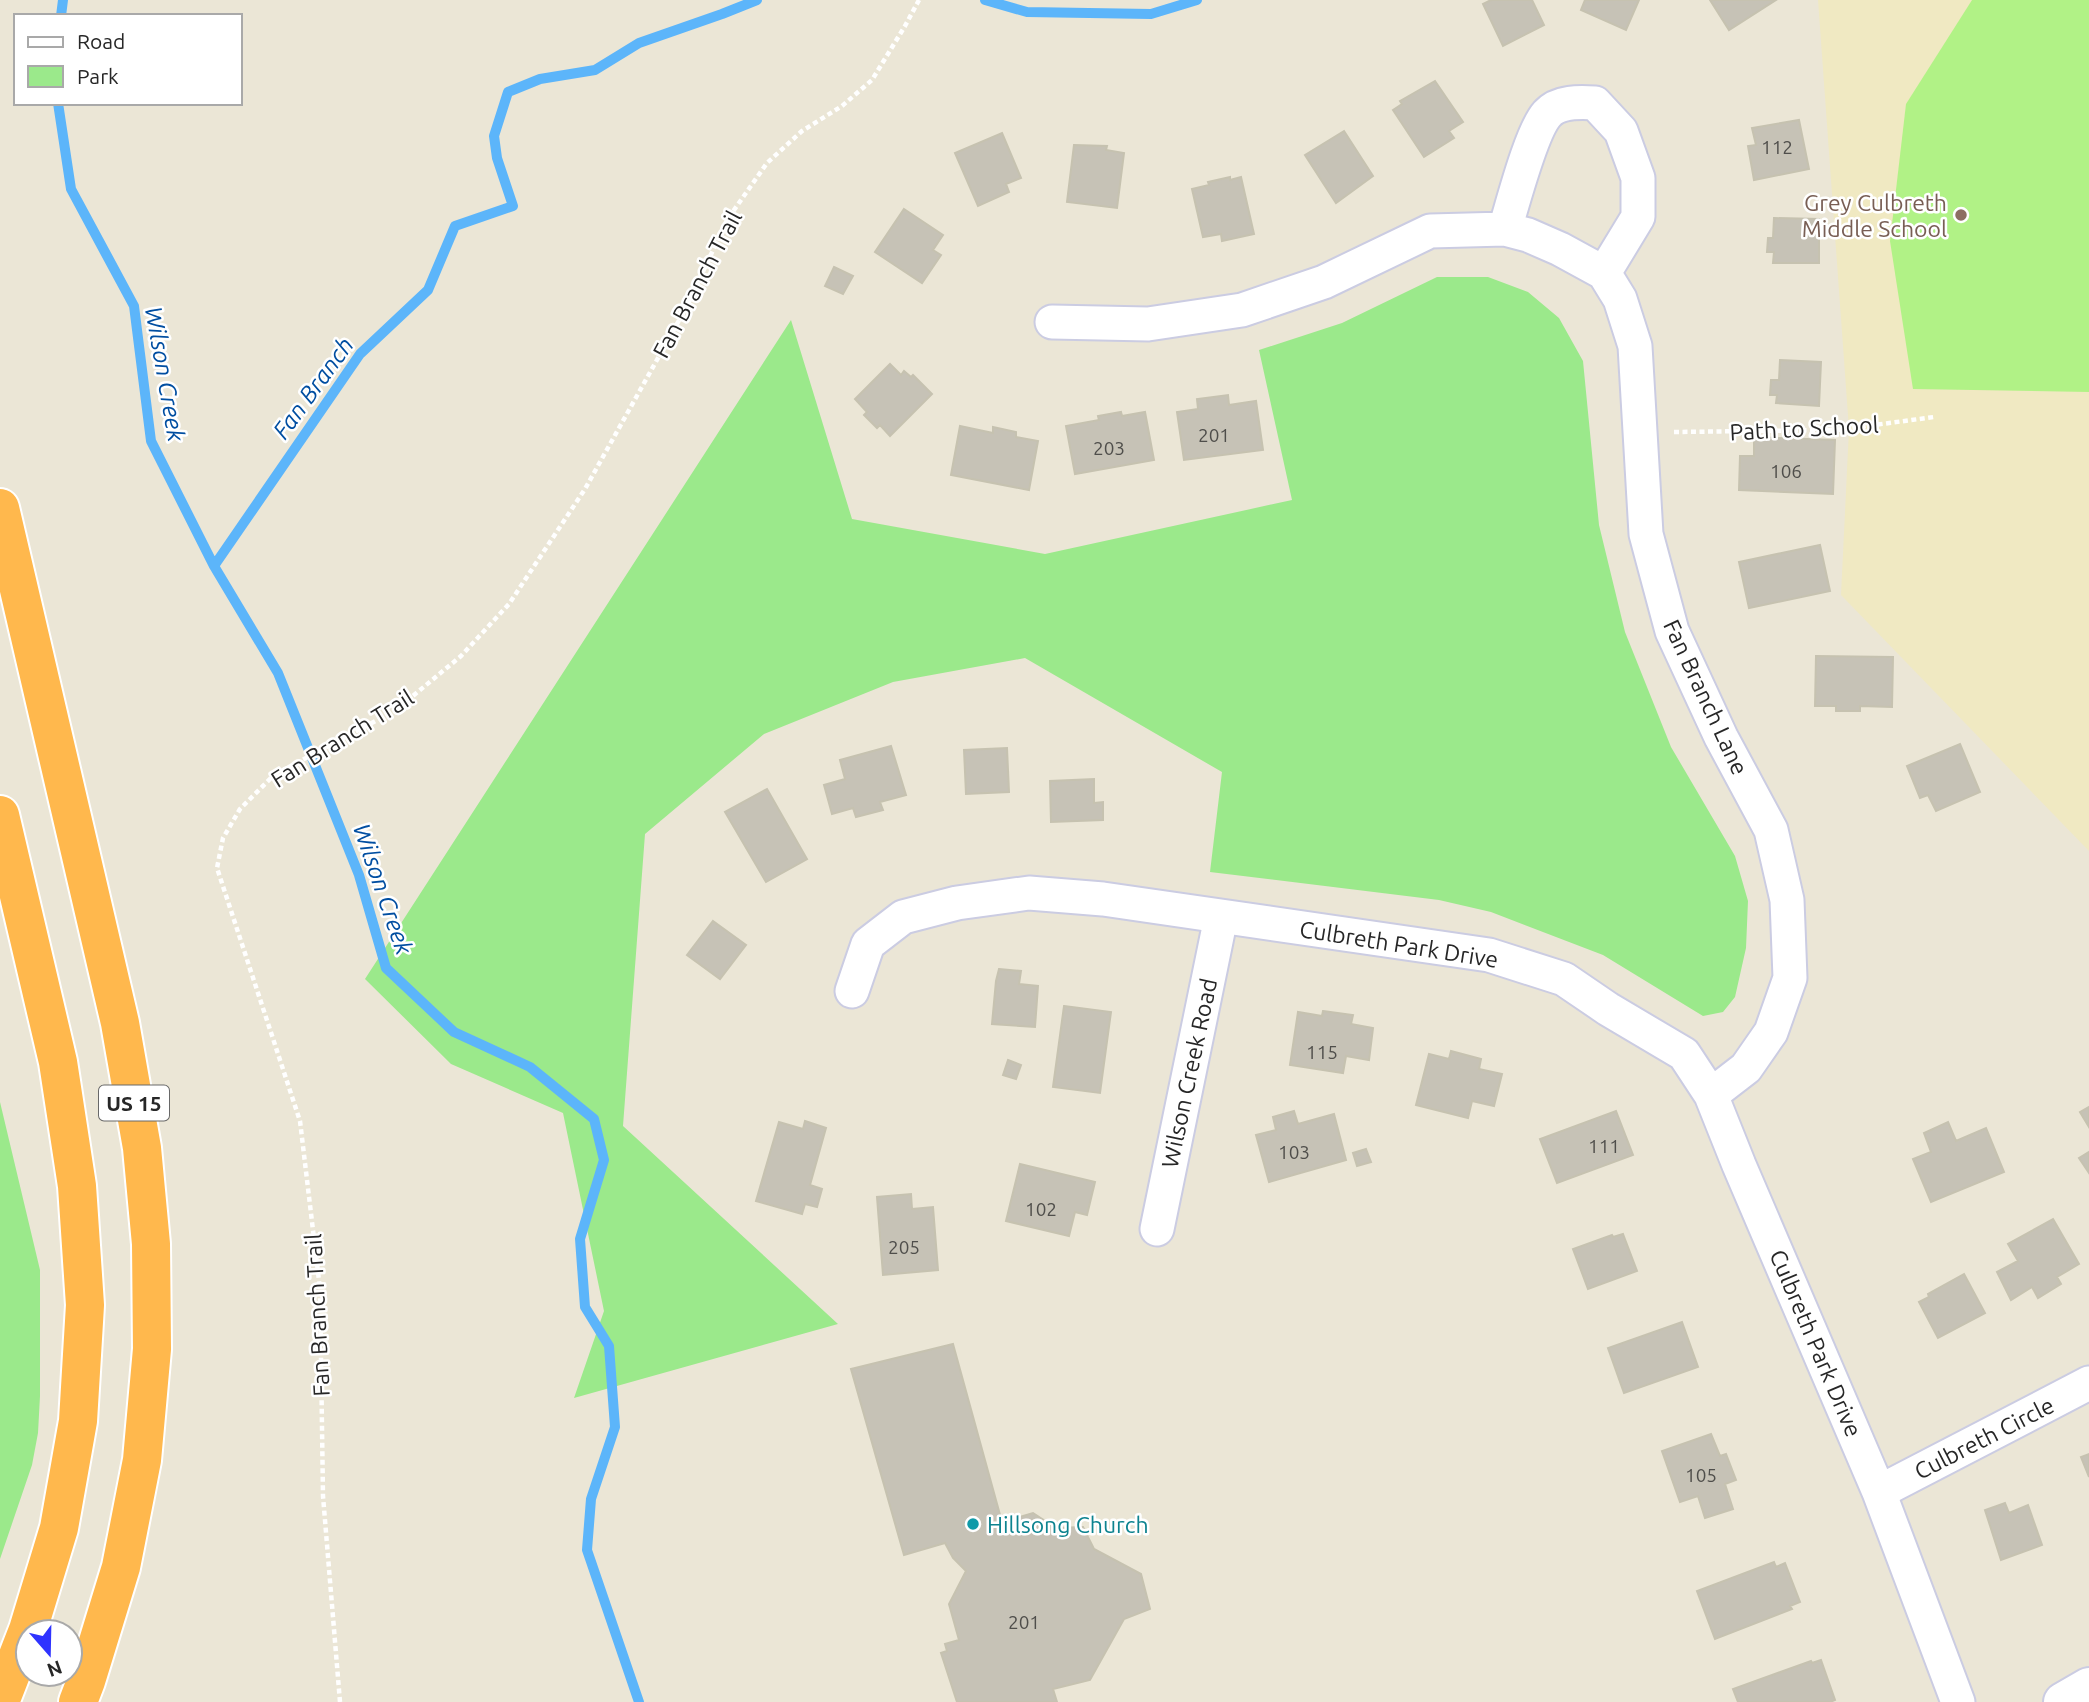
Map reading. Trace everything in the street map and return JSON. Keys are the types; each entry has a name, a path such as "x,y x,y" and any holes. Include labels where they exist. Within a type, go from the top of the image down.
{"highway":[{"name":"US 15","path":"0,508 120,1023 142,1148 151,1244 152,1349 142,1460 121,1567 78,1702"},
{"name":"US 15","path":"0,816 58,1062 77,1186 85,1305 78,1422 59,1528 28,1630 0,1702"}],"street":[{"path":"1052,321 1147,324 1242,310 1324,282 1430,230 1505,229 1528,235 1604,273 1637,218 1638,178 1621,131 1595,103 1570,102 1548,112 1535,137 1505,229"},
{"name":"Fan Branch Lane","path":"1604,273 1620,299 1635,346 1646,534 1672,631 1720,737 1771,830 1787,900 1790,978 1771,1032 1746,1068 1711,1095"},
{"name":"Culbreth Park Drive","path":"852,991 868,944 903,917 957,903 1029,893 1103,899 1489,955 1564,979 1608,1009 1684,1054 1711,1095 1879,1492 1958,1702"},
{"name":"Wilson Creek Road","path":"1157,1229 1221,916"},
{"name":"Culbreth Circle","path":"1879,1492 2089,1384"},
{"path":"2063,1702 2089,1687"}],"path":[{"name":"Fan Branch Trail","path":"340,1702 323,1496 320,1289 300,1121 217,868 223,838 240,809 274,775 396,710 452,664 509,604 584,489 687,306 727,220 767,163 802,131 842,106 872,80 919,0"},
{"name":"Path to School","path":"1673,432 1837,430 1934,417"}],"shaded area":[{"name":"Grey Culbreth Middle School","path":"1818,0 2089,0 2089,851 1841,595 1849,429"}],"green space":[{"path":"1972,0 2089,0 2089,392 1913,389 1890,241 1906,104"},
{"path":"1437,277 1488,277 1528,292 1559,318 1583,361 1599,525 1625,632 1671,747 1735,856 1748,901 1746,948 1735,997 1723,1012 1703,1016 1603,955 1491,912 1439,900 1210,872 1222,772 1025,658 893,682 764,734 645,834 623,1126 838,1324 574,1398 604,1311 563,1113 451,1064 365,979 791,320 852,519 1045,554 1292,500 1259,350 1342,323"},
{"path":"0,1102 40,1270 40,1396 38,1433 32,1465 0,1559"}],"building":[{"path":"1491,0 1532,0 1544,25 1503,46 1483,4"},
{"path":"1585,0 1639,0 1626,30 1581,10"},
{"path":"1710,0 1776,0 1729,30"},
{"path":"1435,81 1463,122 1449,131 1454,138 1424,157 1393,110 1402,104 1400,101"},
{"path":"1799,120 1809,169 1754,180 1748,146 1756,145 1752,128"},
{"path":"1344,131 1373,176 1336,203 1305,155"},
{"path":"1002,133 1021,178 1006,184 1009,192 978,206 955,153"},
{"path":"1074,145 1107,146 1106,150 1124,153 1117,208 1067,202"},
{"path":"1230,177 1230,180 1241,177 1254,234 1222,241 1221,234 1203,237 1192,189"},
{"path":"904,209 943,235 933,250 941,255 922,283 875,252"},
{"path":"1774,218 1819,219 1819,263 1773,263 1774,252 1767,252 1768,238 1773,238"},
{"path":"834,267 853,276 843,294 825,286"},
{"path":"1780,360 1821,362 1819,406 1776,403 1777,395 1770,395 1771,380 1779,380"},
{"path":"890,364 901,375 904,371 911,377 913,375 932,394 890,436 880,425 877,428 864,415 867,412 855,399"},
{"path":"1228,395 1229,405 1256,401 1263,450 1184,460 1177,412 1198,409 1197,399"},
{"path":"1121,412 1122,416 1145,412 1154,460 1075,474 1066,426 1099,420 1098,416"},
{"path":"960,426 993,433 993,427 1016,432 1016,437 1038,441 1029,490 951,475"},
{"path":"1754,437 1835,440 1833,494 1739,490 1740,456 1754,456"},
{"path":"1820,545 1830,591 1749,608 1739,562"},
{"path":"1816,656 1893,657 1892,707 1860,706 1860,711 1836,711 1836,706 1815,706"},
{"path":"1960,744 1980,792 1936,811 1928,795 1920,798 1907,766"},
{"path":"891,746 906,795 880,802 883,810 856,817 853,808 832,814 824,785 845,779 840,760"},
{"path":"1007,748 1009,792 966,794 964,750"},
{"path":"1094,779 1094,803 1103,802 1103,820 1051,822 1050,781"},
{"path":"767,789 807,859 766,882 725,812"},
{"path":"713,921 746,945 720,979 687,955"},
{"path":"999,969 1021,971 1019,984 1038,986 1035,1027 992,1024"},
{"path":"1064,1006 1111,1012 1100,1093 1053,1087"},
{"path":"1323,1011 1353,1015 1351,1024 1373,1028 1369,1060 1346,1056 1343,1073 1290,1065 1298,1012 1322,1016"},
{"path":"1451,1051 1481,1059 1479,1069 1502,1074 1494,1106 1472,1101 1468,1118 1416,1105 1429,1054 1449,1059"},
{"path":"1008,1060 1021,1065 1016,1079 1003,1075"},
{"path":"2089,1107 2089,1127 2080,1112"},
{"path":"1294,1111 1298,1124 1334,1114 1346,1160 1269,1182 1256,1135 1276,1130 1273,1117"},
{"path":"1616,1111 1633,1155 1557,1183 1540,1139"},
{"path":"805,1121 826,1128 810,1185 822,1189 817,1207 805,1204 802,1214 756,1201 779,1122 803,1129"},
{"path":"1948,1122 1956,1141 1986,1128 2004,1172 1931,1202 1913,1159 1931,1152 1924,1133"},
{"path":"1366,1149 1371,1162 1357,1166 1353,1153"},
{"path":"2089,1152 2089,1173 2079,1158"},
{"path":"1020,1164 1095,1182 1087,1215 1075,1212 1069,1236 1006,1221"},
{"path":"911,1194 912,1209 933,1207 938,1270 883,1275 877,1197"},
{"path":"2053,1219 2079,1264 2057,1277 2061,1284 2038,1298 2032,1287 2011,1300 1997,1272 2018,1261 2008,1244"},
{"path":"1623,1234 1637,1271 1588,1289 1573,1249 1612,1235"},
{"path":"1964,1274 1985,1313 1938,1338 1919,1302"},
{"path":"1682,1322 1698,1367 1624,1393 1608,1348"},
{"name":"Hillsong Church","path":"953,1344 1002,1522 1033,1513 1056,1528 1083,1527 1094,1549 1141,1574 1150,1609 1124,1619 1090,1680 1053,1689 1057,1702 957,1702 941,1653 947,1651 945,1644 959,1640 949,1604 966,1571 953,1558 945,1543 904,1555 851,1369"},
{"path":"1711,1434 1720,1456 1726,1454 1736,1480 1725,1484 1733,1509 1705,1518 1698,1496 1680,1502 1662,1451"},
{"path":"2089,1454 2089,1477 2081,1457"},
{"path":"2005,1503 2009,1513 2028,1505 2042,1545 2001,1560 1985,1510"},
{"path":"1774,1562 1776,1567 1785,1563 1800,1602 1790,1606 1792,1609 1715,1639 1697,1591"},
{"path":"1821,1660 1835,1700 1738,1702 1733,1689 1811,1661"}],"waterway":[{"name":"Wilson Creek","path":"61,14 63,0"},
{"name":"Fan Branch","path":"214,566 360,354 428,290 455,226 513,206 497,158 494,136 508,92 540,79 595,70 639,43 757,0"},
{"name":"Fan Branch","path":"985,0 1027,12 1151,14 1197,0"},
{"name":"Wilson Creek","path":"58,105 71,189 134,306 151,441 214,566 278,673 359,875 386,968 454,1032 530,1067 594,1119 604,1160 580,1239 585,1307 609,1346 615,1427 591,1499 587,1550 639,1702"}],"place":[{"name":"Grey Culbreth Middle School","path":"1961,215"},
{"name":"Hillsong Church","path":"973,1524"}]}
